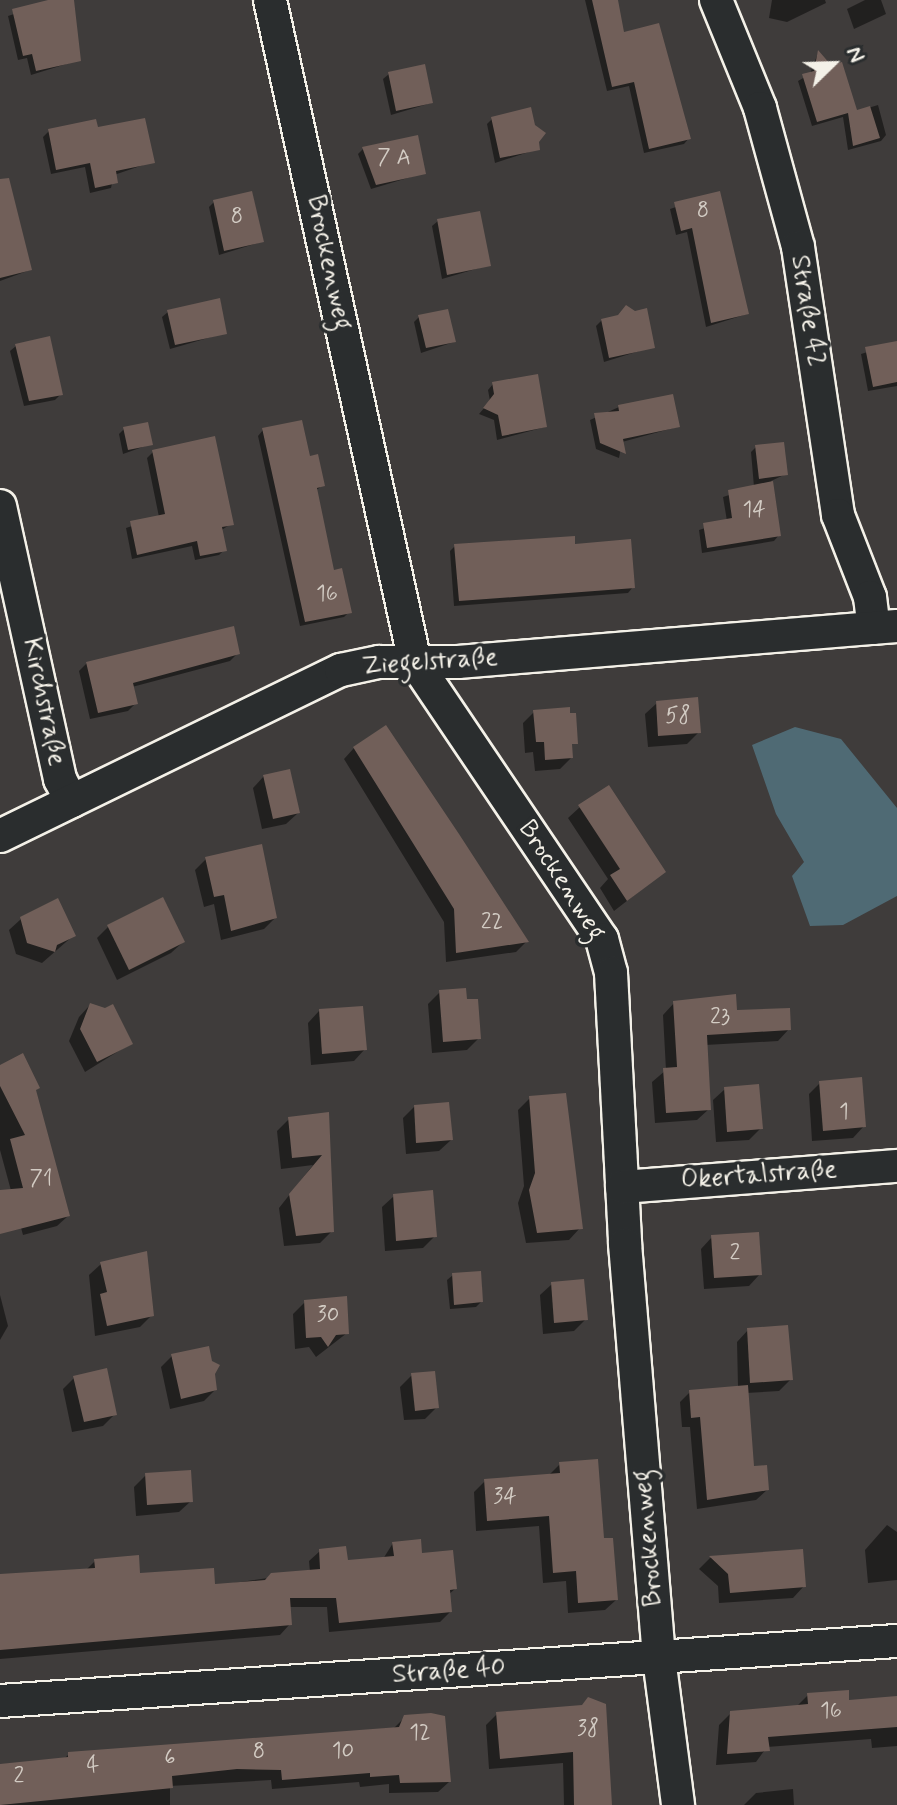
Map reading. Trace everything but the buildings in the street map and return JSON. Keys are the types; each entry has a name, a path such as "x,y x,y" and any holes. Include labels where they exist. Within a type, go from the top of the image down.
{"street":[{"name":"Brockenweg","path":"270,0 415,662 602,939 611,973 622,1187 659,1658 678,1805"},
{"name":"Straße 42","path":"716,0 760,108 798,247 838,515 870,597 886,627"},
{"name":"Kirchstraße","path":"0,506 60,779 71,801"},
{"name":"Ziegelstraße","path":"0,836 341,670 886,627"},
{"name":"Okertalstraße","path":"622,1187 897,1166"},
{"name":"Straße 40","path":"0,1701 897,1641"}],"water":[{"path":"795,727 841,739 897,808 897,896 843,925 810,926 792,876 804,862 776,814 752,745"}]}
